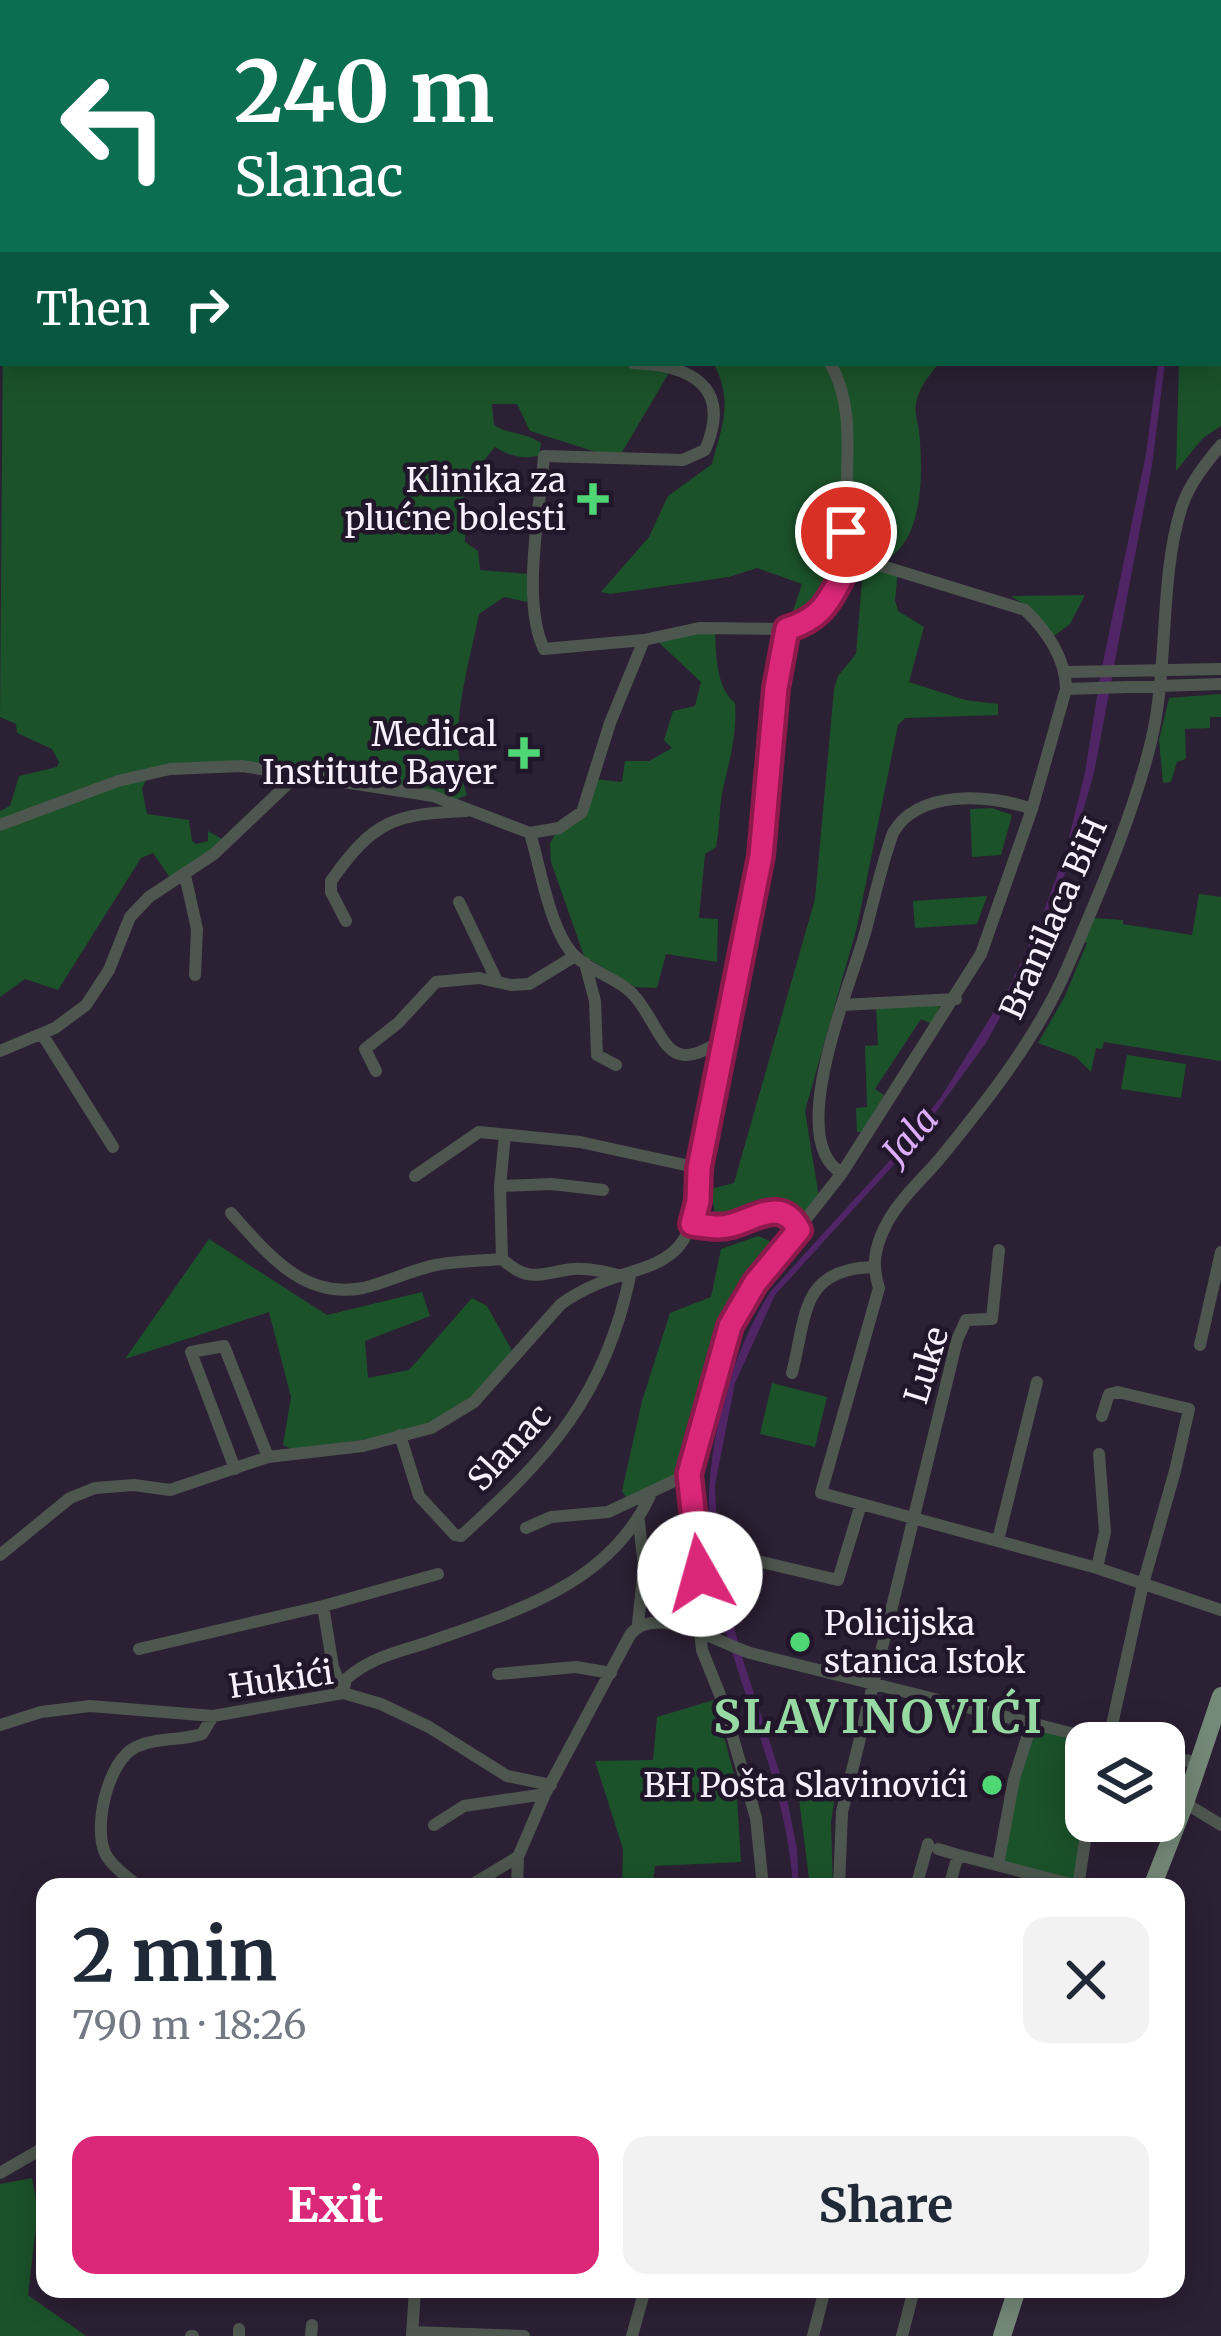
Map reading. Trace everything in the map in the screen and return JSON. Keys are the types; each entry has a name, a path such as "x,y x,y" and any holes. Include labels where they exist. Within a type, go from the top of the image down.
{"main road":[{"path":"1185,1803 1221,1696"},
{"path":"1156,1878 1170,1842"},
{"path":"1002,2336 1014,2298"}],"street":[{"path":"653,366 687,371 705,385 714,415 712,433 705,450 683,460 544,456 535,581 536,632 544,649 644,640 699,628 787,629 821,613 853,557 846,532 843,386 832,366"},
{"name":"Branilaca BiH","path":"861,1504 821,1493 879,1288 872,1267 886,1223 1029,1042 1054,999 1136,795 1161,688 1174,538 1194,479 1221,445"},
{"path":"762,1878 756,1818 722,1700 702,1650 700,1632 706,1614 689,1474 730,1326 755,1283 842,1173 981,954 1032,808 1066,689 1066,672 1025,610 853,557"},
{"path":"787,629 776,688 761,856 692,1224 733,1225 773,1210 785,1214 799,1230"},
{"path":"0,825 118,782 170,769 242,766 433,796 530,832 559,829 582,812 610,723 644,640"},
{"path":"1066,672 1221,669"},
{"path":"1066,689 1221,684"},
{"path":"0,1051 42,1034 86,1006 110,970 130,917 149,897 214,854 296,776"},
{"path":"842,1173 826,1160 820,1126 828,1048 883,864 903,818 916,807 937,802 1000,799 1032,808"},
{"path":"346,921 331,892 331,881 376,830 388,820 417,813 473,811"},
{"path":"530,832 562,938 580,959 637,998 663,1044 683,1057 725,1038"},
{"path":"185,875 197,929 195,975"},
{"path":"459,902 497,981"},
{"path":"376,1071 365,1049 398,1023 436,982 479,978 530,984 580,959"},
{"path":"580,959 595,1001 597,1055 616,1065"},
{"path":"842,1005 956,999"},
{"path":"42,1034 113,1147"},
{"path":"415,1176 472,1134 580,1142 699,1168"},
{"path":"505,1135 500,1186 502,1259 528,1276 585,1269 626,1276"},
{"path":"500,1186 552,1184 603,1190"},
{"path":"231,1213 279,1265 310,1284 335,1291 364,1288 435,1265 502,1259"},
{"name":"Slanac","path":"0,1555 83,1492 134,1485 170,1490 268,1457 332,1452 431,1428 462,1412 561,1304 578,1292 669,1255 692,1224"},
{"name":"Luke","path":"913,1516 957,1340 966,1320 992,1318 999,1250"},
{"path":"1200,1345 1221,1252"},
{"path":"792,1373 818,1285 829,1274 847,1268 872,1267"},
{"name":"Slanac","path":"400,1436 419,1496 461,1536 518,1484 580,1410 608,1349 626,1276"},
{"path":"235,1469 191,1352 224,1346 268,1457"},
{"path":"998,1540 1037,1382"},
{"path":"1102,1417 1109,1394 1118,1393 1189,1408 1113,1722"},
{"path":"1097,1568 1106,1532 1099,1454"},
{"name":"Slanac","path":"526,1528 551,1517 608,1512 689,1474"},
{"path":"344,1693 346,1679 383,1655 483,1624 585,1574 617,1549 638,1522 652,1491"},
{"path":"757,1562 838,1580 861,1504 1097,1568 1221,1610"},
{"path":"839,1878 842,1812 913,1516"},
{"path":"517,1878 518,1857 548,1790 638,1624 644,1567 638,1522"},
{"path":"139,1648 437,1574"},
{"path":"323,1606 333,1667 344,1693"},
{"path":"638,1624 665,1622 750,1653 1065,1731"},
{"path":"498,1674 576,1667 611,1673"},
{"name":"Hukići","path":"0,1726 41,1712 90,1706 213,1716 344,1693 429,1726 506,1776 548,1790"},
{"path":"129,1878 114,1865 101,1826 118,1763 133,1747 202,1734 213,1716"},
{"path":"998,1865 1014,1779 1032,1722"},
{"path":"1185,1760 1199,1763"},
{"path":"434,1826 464,1806 548,1790"},
{"path":"1185,1803 1221,1825"},
{"path":"1079,1878 1085,1842"},
{"path":"920,1878 933,1847 1048,1878"},
{"path":"952,1878 958,1855"},
{"path":"483,1878 518,1857"},
{"path":"0,2173 36,2152"},
{"path":"414,2298 412,2334 524,2336"},
{"path":"632,2336 643,2298"},
{"path":"812,2336 823,2298"},
{"path":"902,2336 912,2298"}],"green space":[{"path":"3,366 673,366 618,459 530,431 517,404 492,404 494,425 541,443 539,456 533,457 495,447 477,469 463,475 465,542 478,551 480,570 529,574 527,602 504,597 479,614 458,727 467,795 452,801 260,768 147,777 142,789 147,814 189,820 196,844 208,841 208,831 227,842 166,886 169,876 153,853 141,858 58,990 25,979 0,997 0,811 10,806 19,776 57,767 59,762 52,749 17,733 16,724 0,717"},
{"path":"715,366 937,366 916,404 921,484 908,537 885,561 868,558 854,547 829,602 787,629 802,584 757,568 729,577 601,592 649,537 668,496 712,464 725,403"},
{"path":"1179,366 1221,366 1221,426 1203,438 1176,471"},
{"path":"863,569 898,571 898,611 924,627 909,682 965,700 998,704 998,715 905,718 898,725 857,927 805,1111 820,1204 799,1230 766,1201 733,1225 715,1215 711,1189 734,1183 815,899 834,689 856,654"},
{"path":"1085,595 1070,624 1054,636 1030,608 1011,596"},
{"path":"715,627 720,678 735,703 716,847 705,854 699,918 718,919 717,962 666,954 657,988 635,987 584,956 551,862 550,843 559,828 582,812 595,779 622,782 625,761 649,761 672,748 664,740 673,711 695,706 701,682 654,638"},
{"path":"1221,694 1221,717 1210,717 1210,728 1185,729 1186,759 1177,762 1171,782 1163,783 1159,740 1169,698"},
{"path":"992,808 1012,815 1001,855 972,857 970,809"},
{"path":"1199,894 1221,897 1221,1061 1104,1042 1102,1049 1096,1048 1091,1072 1076,1057 1038,1043 1064,998 1087,943 1081,942 1094,918 1192,935"},
{"path":"987,896 977,924 915,928 913,901"},
{"path":"941,1004 932,1024 921,1019 875,1089 884,1095 862,1132 857,1132 856,1108 867,1107 865,1046 878,1045 876,1007"},
{"path":"1127,1055 1186,1064 1181,1098 1121,1089"},
{"path":"758,1236 784,1247 726,1333 680,1478 629,1501 622,1491 642,1401 670,1313 711,1297 721,1249"},
{"path":"209,1239 327,1315 422,1292 430,1316 365,1341 368,1378 409,1370 472,1298 487,1306 515,1356 474,1402 400,1435 292,1449 283,1445 291,1397 269,1312 125,1359"},
{"path":"772,1383 827,1397 815,1447 760,1434"},
{"path":"714,1700 736,1781 741,1862 655,1866 653,1878 622,1878 623,1849 595,1761 653,1760 657,1717"},
{"path":"1032,1722 1065,1731 1065,1842 1083,1842 1079,1878 1048,1878 998,1865"},
{"path":"796,1774 836,1788 831,1823 833,1878 809,1878"},
{"path":"32,2178 36,2227 28,2295 86,2336 0,2336 0,2184"}],"shaded area":[{"path":"1158,366 1165,366 1152,465 1094,773 1060,890 986,1043 911,1146 775,1295 735,1383 715,1485 719,1573 785,1789 797,1849 799,1878 792,1878 782,1811 726,1631 711,1556 710,1477 724,1399 736,1361 770,1292 941,1097 1011,984 1043,914 1066,850 1085,773 1146,454"}],"place":[{"name":"Klinika za plućne bolesti","path":"593,499"},
{"name":"Medical Institute Bayer","path":"524,753"},
{"name":"Policijska stanica Istok","path":"800,1642"},
{"name":"BH Pošta Slavinovići","path":"992,1785"}],"district":[{"name":"SLAVINOVIĆI","path":"879,1717"}],"route":[{"path":"700,1574 689,1474 730,1326 755,1283 799,1230 797,1223 773,1210 733,1225 692,1224 699,1168 761,856 776,688 787,629 809,622 829,602 853,557 846,532"}],"water label":[{"name":"Jala","path":"910,1135"}]}
